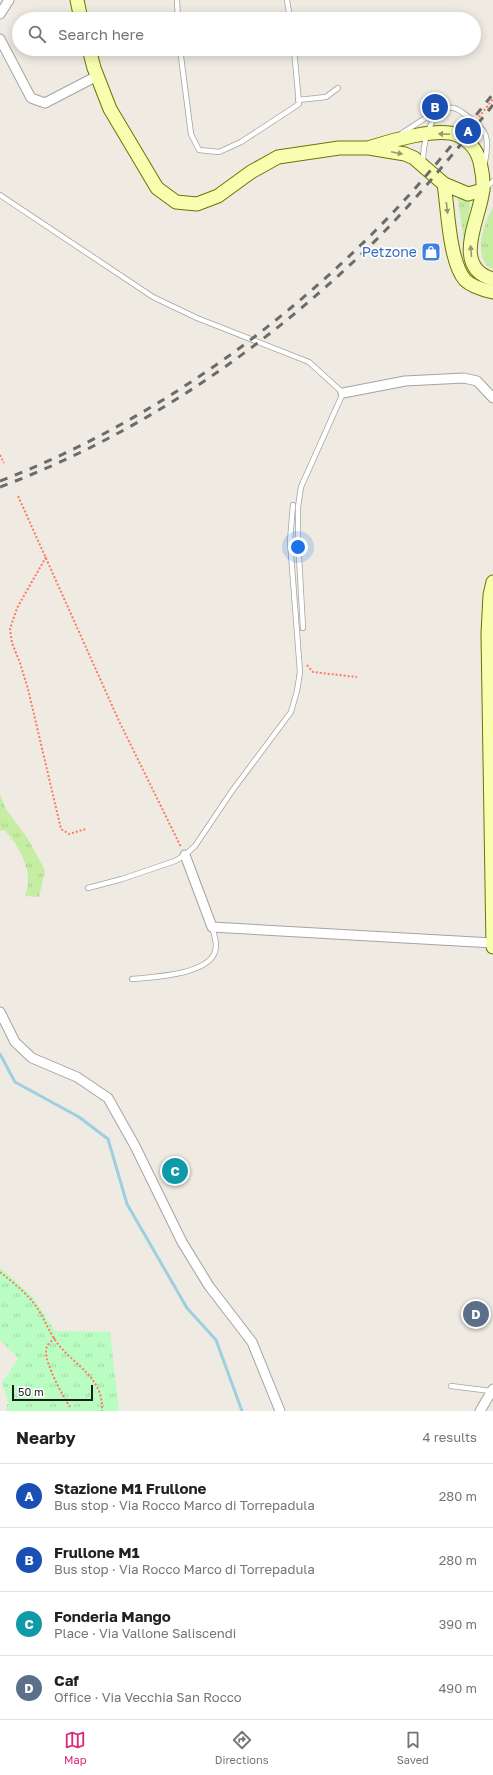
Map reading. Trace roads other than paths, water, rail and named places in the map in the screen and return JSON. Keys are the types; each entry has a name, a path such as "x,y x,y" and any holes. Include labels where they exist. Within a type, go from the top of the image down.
{"main road":[{"path":"77,0 80,12"},
{"path":"91,56 110,109 157,188 176,202 197,204 218,196 251,172 278,157 339,148 369,148 405,154 414,158 444,184 468,194 483,190"},
{"path":"369,148 390,140 444,133 456,134 473,147 478,154 488,177 471,235 470,251 475,268 486,277 493,279"},
{"path":"444,184 456,263 466,280 478,288 493,292"},
{"path":"493,582 490,595 488,634 493,946"}],"street":[{"path":"0,14 9,0"},
{"path":"0,39 31,98 45,103 97,76"},
{"path":"343,392 405,381 464,378 477,381 493,398"},
{"path":"185,855 212,927 493,943"},
{"path":"0,1012 15,1042 32,1058 77,1077 108,1098 135,1146 182,1242 209,1286 252,1342 280,1411"},
{"path":"480,1411 492,1390"}],"lane":[{"path":"177,0 178,12"},
{"path":"287,0 289,12"},
{"path":"181,56 191,134 199,150 219,152 241,142 299,104 295,56"},
{"path":"298,100 326,97 338,88"},
{"path":"390,140 439,111 451,108 458,109 481,126 486,138 488,177"},
{"path":"423,165 423,148 427,134 432,121 439,111"},
{"path":"0,195 154,297 197,318 309,362 343,392 301,487 298,507 298,539 303,628"},
{"path":"88,888 138,874 175,861 185,855 195,846 232,792 291,712 300,672 290,541 292,505"},
{"path":"132,980 167,976 201,966 210,960 215,951 216,940 212,927"},
{"path":"451,1386 492,1390"}],"waterway":[{"path":"0,1054 15,1082 79,1117 108,1139 127,1204 187,1308 216,1340 242,1411"}],"railway":[{"path":"0,481 52,459 103,434 153,406 202,375 248,342 293,306 336,268 393,213 451,146 493,94"},
{"path":"0,487 53,465 105,440 155,412 204,381 251,348 340,275 381,235 425,187 493,105"}],"place":[{"name":"Frullone M1","path":"435,107"},
{"name":"Stazione M1 Frullone","path":"468,131"},
{"name":"Petzone","path":"431,252"},
{"name":"Fonderia Mango","path":"175,1171"},
{"name":"Caf","path":"476,1314"}]}
